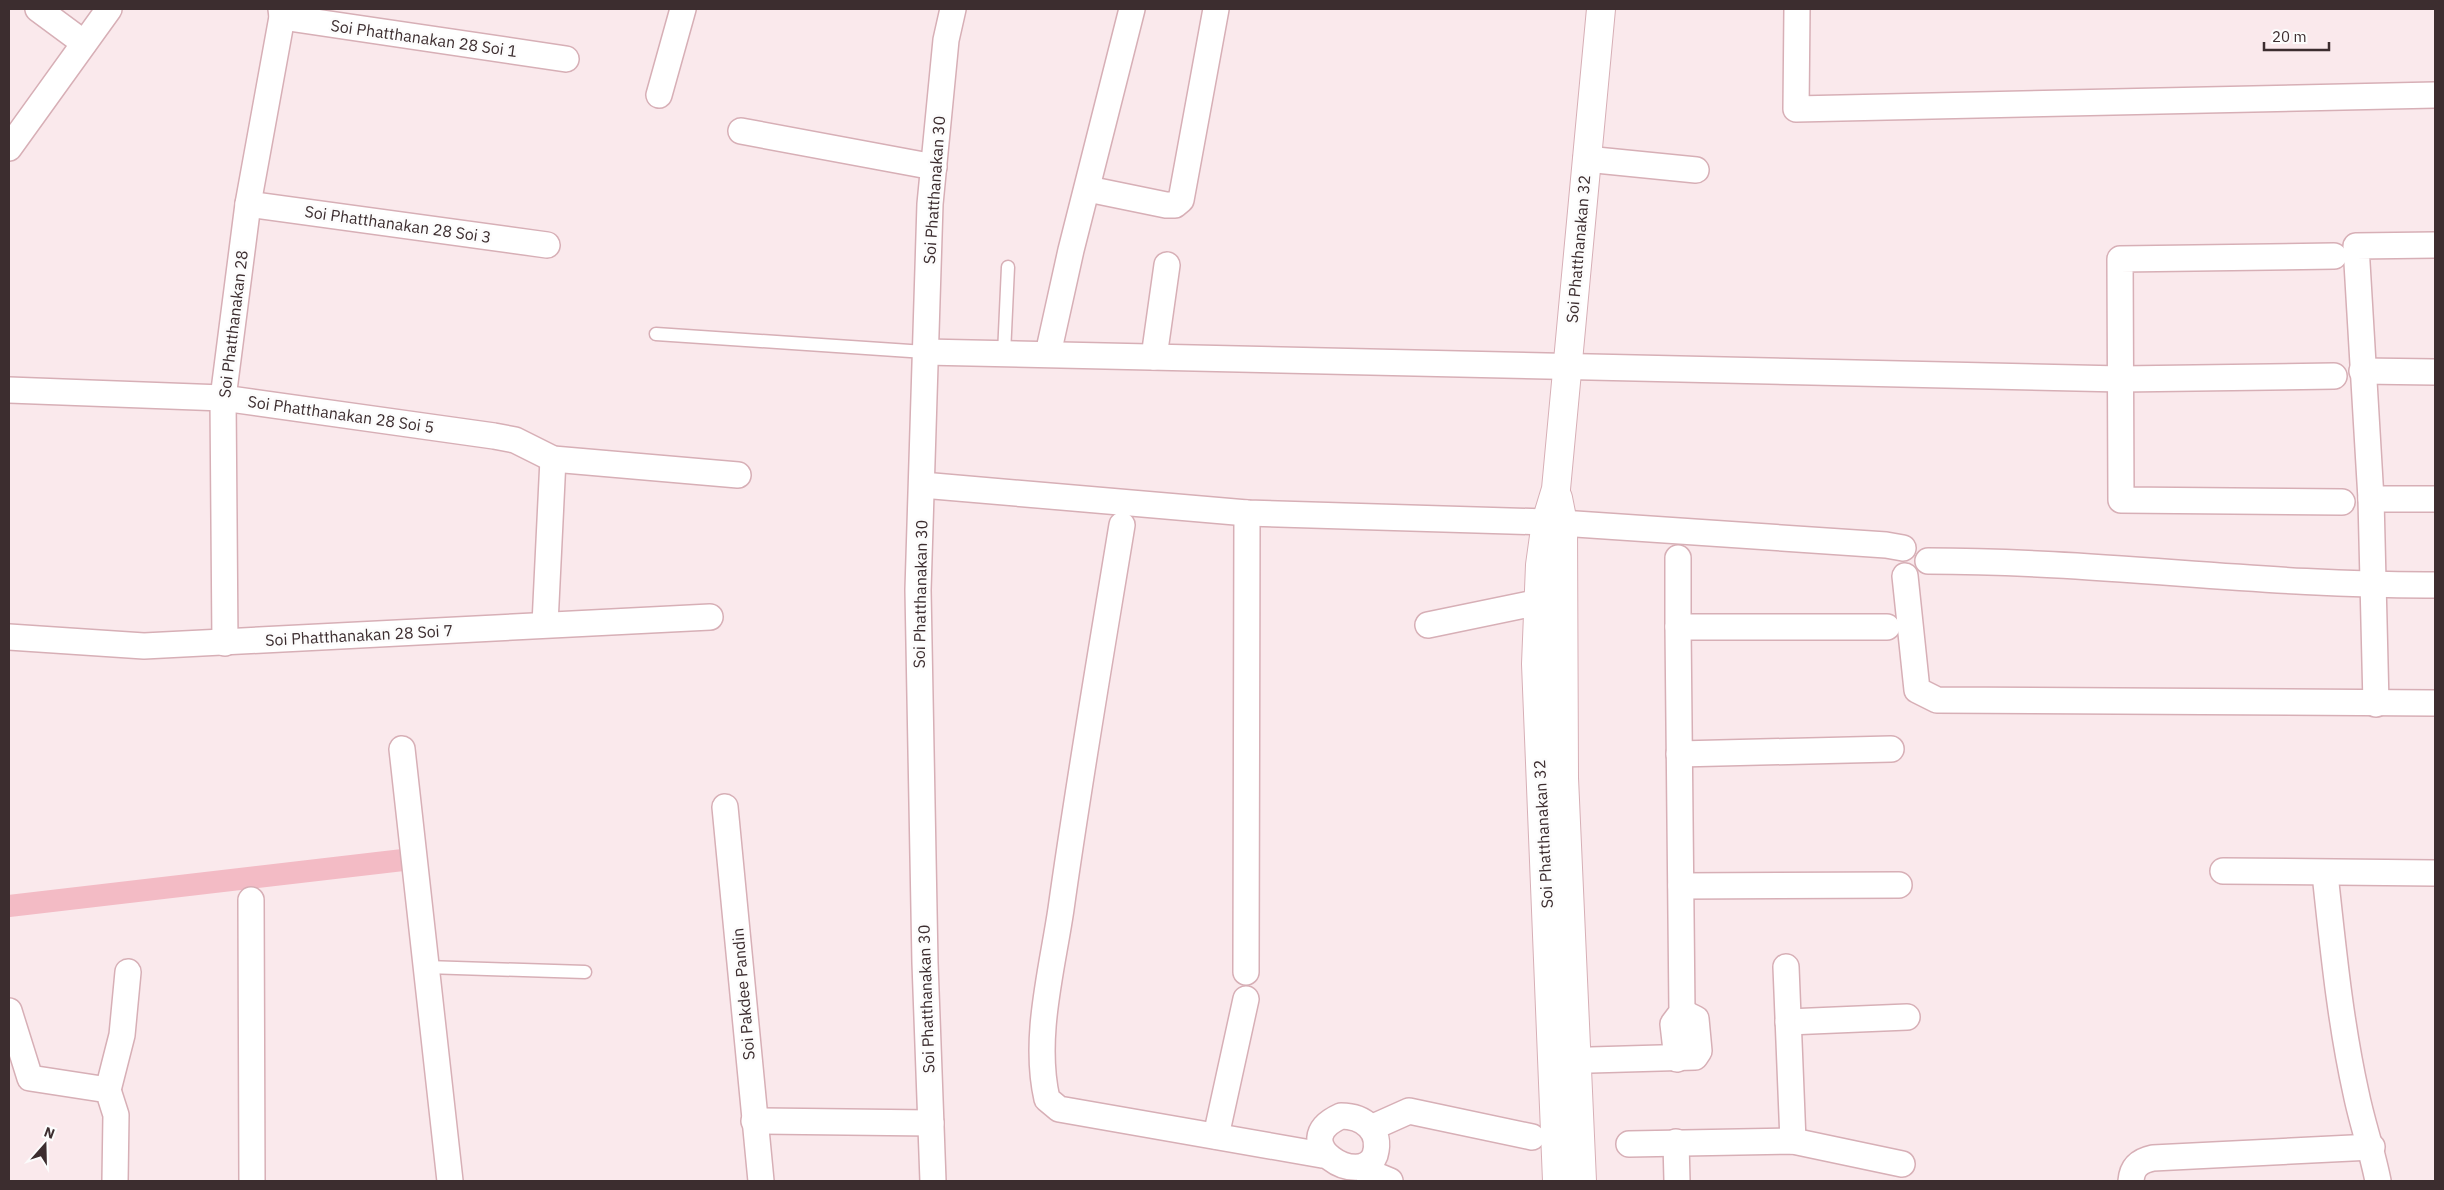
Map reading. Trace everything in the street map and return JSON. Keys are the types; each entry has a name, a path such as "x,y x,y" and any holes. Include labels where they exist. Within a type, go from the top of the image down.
{"street":[{"path":"38,9 84,43"},
{"path":"9,148 109,9"},
{"path":"659,95 682,9"},
{"name":"Soi Phatthanakan 30","path":"933,1181 925,963 918,590 930,204 946,40 953,9"},
{"path":"1048,354 1071,250 1088,189 1132,9"},
{"path":"1088,189 1166,205 1175,205 1181,200 1216,9"},
{"name":"Soi Phatthanakan 32","path":"1582,1181 1565,1061 1552,779 1554,523 1601,9"},
{"path":"1797,9 1796,109 2435,95"},
{"name":"Soi Phatthanakan 28 Soi 1","path":"282,13 566,59"},
{"name":"Soi Phatthanakan 28","path":"226,643 223,398 248,204 282,13"},
{"path":"741,131 934,167"},
{"path":"1586,159 1696,170"},
{"name":"Soi Phatthanakan 28 Soi 3","path":"248,204 547,245"},
{"path":"2376,704 2371,499 2356,246 2435,245"},
{"path":"2334,256 2120,259 2121,500 2342,502"},
{"path":"1154,357 1167,265"},
{"path":"925,352 2121,379 2334,376"},
{"path":"2362,372 2435,372"},
{"name":"Soi Phatthanakan 28 Soi 5","path":"9,390 223,398 494,436 515,440 553,459"},
{"path":"545,624 553,459 738,474"},
{"path":"922,485 1247,513 1554,523 1886,545 1903,548"},
{"path":"2371,499 2435,499"},
{"path":"1246,972 1247,513"},
{"name":"Soi Phatthanakan 32","path":"1552,779 1536,664 1540,565 1554,523"},
{"path":"1122,525 1094,703 1078,790 1044,1022 1042,1075 1047,1099 1059,1109 1322,1155"},
{"path":"1911,545 1920,547 1926,553 1928,561 1926,569 1921,575 1913,578 1905,576 1898,570 1896,562 1898,554 1903,548 1911,545"},
{"path":"1565,1061 1677,1059 1673,1024 1682,1012 1678,558"},
{"path":"1928,561 2119,568 2374,585 2435,585"},
{"path":"1905,576 1917,690 1937,700 2435,703"},
{"path":"1428,625 1539,602"},
{"name":"Soi Phatthanakan 28 Soi 7","path":"9,637 144,646 710,617"},
{"path":"1678,627 1887,627"},
{"path":"402,749 450,1181"},
{"path":"1680,754 1891,749"},
{"name":"Soi Pakdee Pandin","path":"725,807 761,1181"},
{"path":"2223,871 2325,874 2435,873"},
{"path":"2325,874 2337,983 2354,1084 2372,1147 2378,1181"},
{"path":"1681,886 1899,885"},
{"path":"251,900 252,1181"},
{"path":"1786,967 1793,1141"},
{"path":"115,1181 116,1115 108,1090 122,1035 128,972"},
{"path":"1216,1136 1246,999"},
{"path":"9,1011 19,1078 108,1090"},
{"path":"1788,1022 1907,1017"},
{"name":"Soi Phatthanakan 32","path":"1558,1181 1565,1061"},
{"path":"1371,1128 1409,1110 1532,1137"},
{"path":"1341,1116 1350,1116 1371,1128 1377,1137 1376,1152 1371,1166 1358,1175 1339,1177 1322,1155 1320,1142 1322,1132 1333,1119 1341,1116"},
{"path":"754,1121 931,1123"},
{"path":"1629,1144 1793,1141 1902,1164"},
{"path":"1676,1142 1677,1181"},
{"path":"2131,1181 2135,1167 2141,1161 2152,1158 2372,1147"},
{"path":"1366,1171 1390,1181"}],"lane":[{"path":"1004,354 1008,267"},
{"path":"656,334 925,352"},
{"path":"426,967 585,972"}],"waterway":[{"path":"9,906 403,860"}]}
